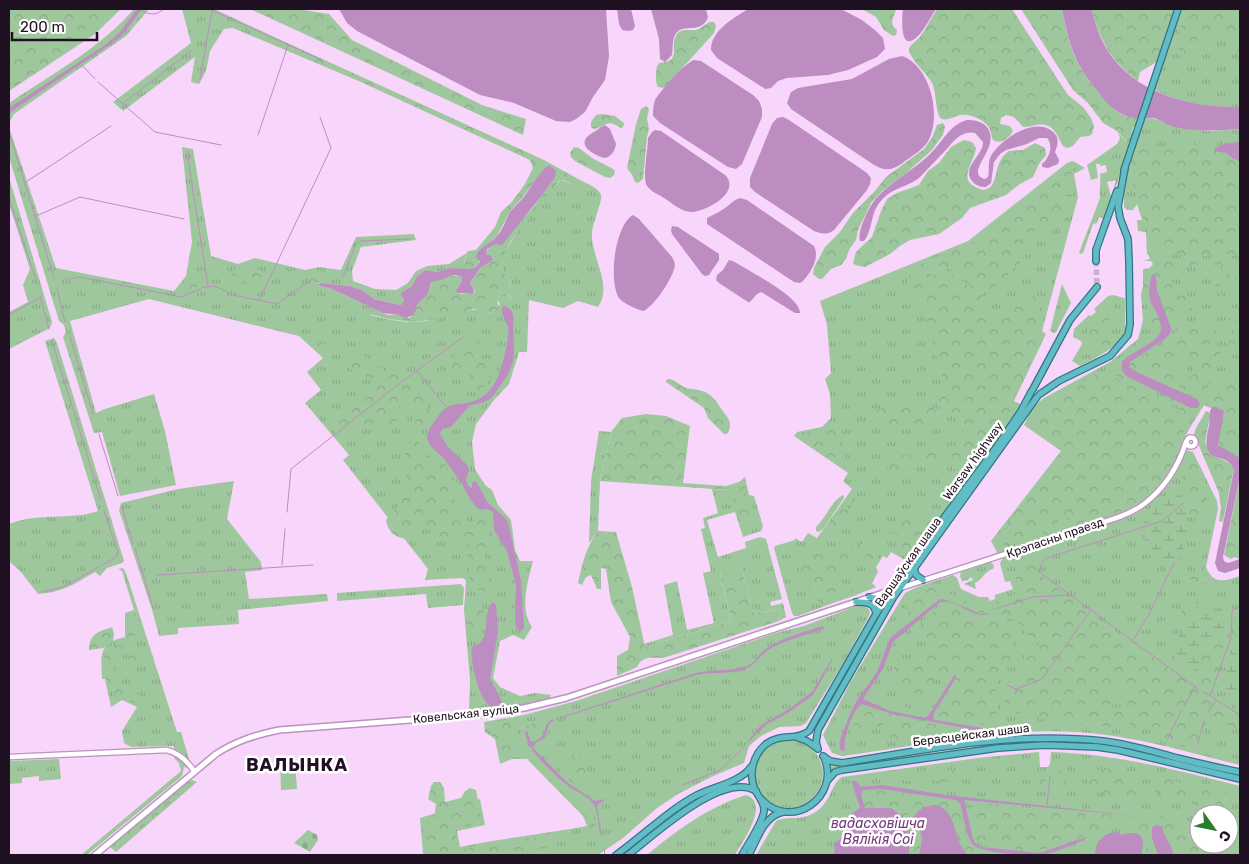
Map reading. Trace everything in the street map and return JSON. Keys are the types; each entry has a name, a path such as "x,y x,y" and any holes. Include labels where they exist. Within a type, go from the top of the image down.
{"highway":[{"name":"Варшаўская шаша","path":"1096,261 1096,250 1178,9"},
{"name":"Варшаўская шаша","path":"818,749 816,742 818,730 884,612 914,568 932,549 945,522 1038,395 1059,381 1110,356 1128,335 1130,324 1130,262 1128,239 1120,218 1118,206 1125,168"},
{"name":"Warsaw highway","path":"892,590 945,522 1007,432 1070,320 1097,287"},
{"path":"914,568 916,576 923,580"},
{"name":"Варшаўская шаша","path":"616,855 671,811 699,794 747,773 760,750 772,741 806,733 812,727 876,614 892,590"},
{"path":"869,597 878,599 883,603 884,612"},
{"path":"856,602 871,603 875,607 876,614"},
{"path":"749,855 768,820 776,814 801,810 815,802 827,781 827,768 823,756 818,749 807,741 794,736"},
{"name":"Берасцейская шаша","path":"823,756 830,761 842,762 988,741 1060,738 1130,745 1240,772"},
{"name":"Берасцейская шаша","path":"827,781 835,772 842,770 998,748 1045,745 1098,747 1118,750 1240,779"},
{"path":"742,855 764,811 752,777 754,763"},
{"path":"628,855 673,819 708,798 739,786 756,791"},
{"path":"760,798 771,807 785,812"}],"main road":[{"name":"Ковельская вуліца","path":"95,855 194,771 230,745 256,734 278,730 476,715 517,710 550,702 892,590"}],"street":[{"path":"1183,452 1191,447 1195,443 1193,439 1188,438 1187,445 1191,447"},
{"name":"Крэпасны праезд","path":"892,590 1020,550 1133,511 1147,502 1172,475 1186,442"},
{"path":"9,757 167,750 177,754 194,771"}],"green space":[{"path":"9,9 121,9 95,34 9,91"},
{"path":"134,9 149,9 126,36 14,114 9,123 9,103 107,36"},
{"path":"182,9 214,9 296,47 292,49 297,55 233,28 224,29 210,51 206,71 199,84 191,82 195,57 123,111 113,102 191,43"},
{"path":"250,9 297,9 329,14 352,40 482,105 526,119 523,135"},
{"path":"862,9 896,9 892,23 897,30 896,35 893,36 884,30 876,17"},
{"path":"937,9 1012,9 1068,95 1083,107 1091,118 1094,126 1092,134 1080,137 1073,146 1067,148 1063,146 1056,133 1050,127 1042,125 1023,127 1014,117 1006,115 1001,118 1000,124 1010,126 1013,131 1007,138 999,142 993,140 988,126 974,116 961,115 942,119 938,113 932,83 912,57 909,49 922,35"},
{"path":"1021,9 1062,9 1070,44 1078,63 1090,82 1118,112 1123,115 1139,118 1136,127 1133,127 1132,132 1134,132 1130,145 1117,131 1103,123 1088,103 1073,90"},
{"path":"1091,9 1176,9 1158,61 1140,72 1138,81 1113,58 1103,41"},
{"path":"1181,9 1240,9 1240,107 1195,104 1173,98 1153,89"},
{"path":"1185,9 1240,9 1240,37 1217,34 1205,36 1201,39 1187,67 1182,69 1180,66 1179,37 1180,24"},
{"path":"710,22 714,22 716,25 714,33 667,85 663,88 658,87 656,75 658,65 659,63 667,62 673,56 677,34 684,30 696,30"},
{"path":"294,46 544,160 580,180 577,186 563,180 559,181 510,242 502,259 501,268 508,277 510,286 520,293 518,299 513,300 507,294 502,294 497,300 499,309 493,313 473,309 442,318 414,322 388,319 370,314 373,308 388,315 409,318 418,303 426,295 431,282 450,275 462,277 462,281 457,288 460,294 473,294 475,291 470,283 480,268 493,260 493,257 486,254 488,250 492,245 498,244 531,210 546,190 545,168 511,210 497,236 480,250 479,264 473,269 467,270 465,260 468,251 476,250 495,227 501,212 511,203 525,184 533,168 530,160 361,82 297,55 292,51"},
{"path":"646,106 649,109 647,118 649,129 643,179 638,183 635,182 627,168 636,124 641,109"},
{"path":"596,115 615,116 624,123 623,127 621,128 609,123 594,129 591,127 591,122"},
{"path":"1152,118 1178,128 1208,131 1240,129 1240,458 1217,441 1224,411 1204,405 1186,435 1180,454 1169,474 1156,490 1141,503 1121,513 998,554 991,541 1061,451 1024,425 1032,408 1044,398 1110,362 1138,339 1143,320 1141,295 1143,269 1150,268 1153,264 1151,261 1143,261 1150,259 1149,255 1147,255 1146,232 1138,231 1137,220 1142,220 1137,204 1133,210 1127,210 1124,207 1124,196 1127,173 1143,119"},
{"path":"943,123 945,127 943,135 931,151 882,191 871,203 846,259 841,265 831,269 822,279 819,279 813,274 814,268 825,247 886,177 924,149 932,138 937,125"},
{"path":"9,127 56,268 174,291 186,276 192,242 182,147 193,149 211,256 238,264 255,258 305,270 319,267 341,270 356,237 414,234 416,240 361,247 352,271 353,281 375,289 396,290 408,283 416,271 427,266 449,264 467,253 465,266 467,270 450,268 438,272 425,270 417,276 412,286 402,292 404,300 401,305 374,299 364,291 350,286 318,283 373,308 370,311 371,315 403,321 424,321 473,310 491,313 500,304 497,300 502,294 507,294 511,299 518,299 518,291 511,286 501,264 509,244 517,232 561,180 575,185 580,180 600,192 601,198 592,231 593,245 603,281 602,299 598,307 578,301 563,308 529,300 527,352 519,352 509,384 476,424 472,442 475,469 485,485 492,490 498,505 511,520 515,550 520,561 533,561 525,603 528,620 532,627 524,640 513,635 500,641 493,678 500,687 520,696 535,693 551,695 549,699 514,708 475,713 469,711 470,679 464,610 466,580 462,578 425,580 428,569 343,460 349,455 305,403 321,390 307,372 323,358 299,336 149,299 70,321 96,413 154,394 165,431 176,485 120,496 102,432 94,433 63,337 66,332 64,325 59,321 9,157"},
{"path":"1118,133 1130,145 1112,195 1116,180 1107,182 1112,199 1104,219 1099,217 1097,223 1093,224 1081,254 1079,253 1100,198 1100,174 1107,172 1106,165 1100,166 1100,164 1096,164 1098,178 1091,180 1087,165 1117,144 1120,138"},
{"path":"964,140 972,142 976,148 968,172 969,182 974,187 983,190 989,188 995,180 997,168 1003,156 1009,151 1023,150 1035,143 1045,148 1046,155 1033,177 1006,195 970,208 962,218 939,234 910,240 890,254 865,267 855,265 853,263 856,252 872,237 887,199 919,185 928,171 939,163 951,147"},
{"path":"1186,140 1193,141 1194,145 1205,147 1211,144 1217,152 1224,153 1240,161 1240,255 1230,256 1227,253 1189,256 1167,251 1168,248 1166,247 1164,249 1151,244 1128,169 1133,154 1151,145 1181,147"},
{"path":"574,147 579,148 592,158 613,169 615,171 614,175 610,178 605,177 575,161 570,153"},
{"path":"1073,161 1085,168 1074,174 1078,197 1042,331 1046,334 1014,401 1020,404 1015,416 993,450 976,468 966,486 910,558 905,560 891,552 887,558 883,556 876,567 878,572 872,583 876,587 794,616 774,548 775,546 795,540 795,538 802,542 808,533 817,538 852,489 843,481 848,473 794,436 797,432 822,427 831,418 830,394 825,379 831,373 827,325 820,301 968,241 1067,163"},
{"path":"1072,165 1073,167 1071,176 1073,195 1070,198 1067,197 1063,190 1060,189 1053,200 1057,207 1068,202 1073,204 1072,211 1066,220 1065,230 1059,232 1056,225 1052,223 1036,229 1028,241 1026,253 1021,262 998,285 985,292 980,299 980,306 985,317 992,319 1012,311 1012,307 1005,308 1003,306 1004,298 1010,301 1017,296 1027,300 1033,296 1038,297 1043,319 1039,330 1032,335 1034,337 1041,334 1043,339 1013,398 1012,410 1002,419 989,440 992,439 1010,416 1012,417 1011,422 970,467 957,493 946,501 946,491 957,478 953,464 953,455 910,464 905,464 901,459 904,456 959,444 965,440 960,419 953,412 941,408 935,401 936,393 945,377 942,376 925,318 925,306 914,302 908,286 908,277 914,267 974,241 1067,166","holes":["940,266 957,272 968,281 971,285 970,287 953,276 926,274 928,268"]},
{"path":"9,177 52,322 50,328 9,349 9,312 28,302 23,285 30,269 9,204"},
{"path":"1169,258 1187,260 1240,259 1240,274 1235,274 1232,270 1224,272 1224,264 1221,267 1217,264 1212,267 1209,264 1192,265 1189,267 1188,265 1183,266 1182,270 1175,270 1171,273 1170,278 1173,291 1184,292 1183,295 1189,300 1185,304 1195,311 1182,315 1169,323 1157,291 1155,274 1152,274 1150,299 1161,325 1160,334 1124,360 1122,367 1126,378 1124,380 1118,378 1115,372 1116,366 1123,354 1152,332 1153,325 1142,291 1148,271 1165,264"},
{"path":"239,266 261,270 266,277 264,283 259,286 251,285 234,276 232,272"},
{"path":"1220,268 1226,274 1230,273 1230,277 1235,280 1240,279 1240,287 1231,289 1229,286 1231,281 1228,286 1222,283 1219,287 1231,320 1240,322 1240,346 1231,347 1231,356 1227,356 1227,345 1234,333 1214,282 1215,279 1211,275 1217,272 1214,269"},
{"path":"196,273 203,276 204,283 186,293 180,293 179,288 188,276"},
{"path":"1062,284 1071,303 1054,333 1050,331"},
{"path":"1113,295 1125,300 1125,333 1110,349 1080,366 1072,361 1082,344 1081,341 1073,337 1074,329 1089,315 1091,316 1096,312 1094,309 1108,296"},
{"path":"1109,302 1113,305 1115,311 1104,330 1112,338 1112,341 1107,349 1100,351 1095,342 1087,340 1085,336 1098,312"},
{"path":"1193,322 1207,323 1217,332 1215,341 1222,357 1213,364 1207,394 1197,395 1196,397 1182,391 1179,386 1171,385 1169,379 1165,382 1162,381 1163,377 1160,379 1143,372 1147,365 1144,365 1139,371 1130,367 1129,364 1131,362 1135,362 1154,348 1162,345 1162,342 1172,338 1174,332","holes":["1188,356 1192,359 1194,373 1192,377 1173,369 1173,363"]},
{"path":"470,334 476,336 479,342 479,358 490,365 491,370 488,382 473,393 469,390 470,375 461,370 447,369 445,363 457,354 463,342"},
{"path":"54,338 124,561 107,568 100,576 95,572 75,584 38,594 21,572 9,561 9,524 31,518 76,516 98,511 45,341"},
{"path":"321,344 347,346 359,351 386,372 398,376 406,374 415,379 430,412 428,421 421,424 413,422 418,412 402,403 398,418 390,426 380,429 358,427 351,434 338,436 326,422 330,415 346,413 363,392 371,387 377,387 383,379 377,376 369,379 362,373 354,373 345,362 348,354 339,350 320,350 318,347"},
{"path":"1104,371 1118,381 1132,386 1147,397 1170,404 1179,412 1184,430 1176,456 1168,472 1158,485 1135,506 1048,536 1043,535 1043,532 1046,530 1066,522 1069,519 1065,516 1055,524 1043,527 1032,540 1010,545 1002,543 998,534 1063,450 1027,426 1033,415 1051,398"},
{"path":"667,379 686,388 704,391 712,396 729,421 730,427 727,434 724,434 708,418 704,408 666,382"},
{"path":"1240,379 1239,401 1232,403 1225,424 1221,425 1224,413 1207,406 1212,384"},
{"path":"1171,398 1194,409 1200,405 1197,399 1205,398 1206,401 1190,425 1183,412 1170,400"},
{"path":"906,401 918,405 930,404 939,416 939,421 894,432 874,423 872,418 874,411"},
{"path":"1240,401 1240,458 1221,449 1218,436 1220,429 1230,421 1231,413 1228,411"},
{"path":"1206,411 1209,412 1210,416 1205,442 1209,453 1229,463 1234,468 1223,521 1221,522 1219,521 1221,509 1219,493 1194,434"},
{"path":"646,414 666,416 690,426 683,483 726,486 728,490 600,481 611,432 622,418"},
{"path":"831,427 836,429 844,447 845,456 840,465 797,437 799,433"},
{"path":"599,431 611,432 600,481 598,531 589,543 591,481"},
{"path":"409,440 417,440 429,457 440,461 448,469 458,487 449,495 451,499 460,503 468,521 472,524 474,522 474,511 464,500 464,496 470,498 472,504 499,543 498,551 494,553 486,548 484,551 492,583 490,589 483,592 469,586 469,559 467,556 470,548 467,543 442,539 420,522 416,525 415,530 408,539 396,536 389,528 386,520 400,504 405,491 405,454"},
{"path":"1186,450 1193,452 1217,501 1218,509 1206,567 1212,577 1216,579 1224,580 1240,576 1240,765 1138,740 1097,734 1047,731 959,738 842,756 832,753 823,735 851,681 905,593 953,575 957,578 961,589 979,597 988,597 990,601 995,599 995,595 1013,589 1010,581 1005,582 1000,563 1003,558 1135,512 1168,484"},
{"path":"1189,454 1195,458 1205,484 1204,495 1214,506 1214,509 1207,515 1202,514 1192,518 1189,516 1191,506 1180,486 1184,471 1183,460"},
{"path":"893,461 898,464 901,472 896,483 889,483 885,474"},
{"path":"745,477 749,495 754,496 763,526 761,531 743,537 735,512 707,520 718,557 746,548 745,542 760,537 766,539 782,599 770,602 771,606 783,603 786,617 779,621 776,610 754,613 741,567 720,574 731,621 645,647 644,644 673,635 664,585 677,581 687,630 714,623 703,573 711,571 701,529 705,528 703,518 718,513 712,489 727,490 726,486 739,482"},
{"path":"1240,478 1240,559 1235,557 1231,559 1224,555"},
{"path":"744,479 746,480 746,487 744,496 751,526 747,530 743,527 731,493 738,490"},
{"path":"234,481 227,519 261,562 262,570 245,572 249,599 327,594 328,601 238,610 239,624 178,628 178,634 159,636 119,510 121,503 178,489"},
{"path":"1177,491 1182,497 1185,506 1187,530 1181,553 1176,561 1170,565 1161,560 1152,550 1140,530 1148,512 1154,505 1161,498"},
{"path":"844,495 844,498 823,529 819,532 816,531 816,527 836,500"},
{"path":"851,496 855,498 855,501 847,504 846,507 848,509 859,508 861,515 850,522 839,521 832,530 828,530 828,525"},
{"path":"909,513 930,515 934,518 935,525 907,554 903,556 895,551 901,540 893,532 876,545 878,560 876,562 871,562 866,555 863,555 859,557 853,568 841,568 834,573 836,583 847,591 858,590 857,595 824,605 814,597 803,577 800,563 801,557 803,556 805,563 810,566 811,558 816,554 826,554 865,543 881,531 897,526 904,515"},
{"path":"598,531 616,532 632,587 645,647 731,621 720,573 741,567 754,613 777,610 779,621 663,658 644,659 637,667 617,676 617,656 628,650 630,637 611,602 606,569 601,568 601,589 597,589 591,575 586,577 582,585 578,583 587,549"},
{"path":"1032,551 1037,555 1038,570 1042,577 1092,615 1233,713 1236,718 1236,729 1209,719 1203,730 1205,742 1197,748 1187,748 1166,741 1163,730 1156,726 1142,730 1133,727 1127,721 1117,727 1110,727 1041,719 1023,710 1017,714 1012,714 1010,707 1004,700 1004,684 1011,680 1024,678 1030,669 1025,654 1037,647 1039,643 1027,634 1021,624 995,611 992,606 995,602 1015,594 1016,558 1019,555","holes":["1120,686 1124,688 1126,694 1122,706 1115,709 1111,706 1110,701 1114,689"]},
{"path":"991,562 994,566 993,569 975,583 976,589 964,584 973,580 971,577 968,580 962,581 961,572"},
{"path":"1201,565 1204,565 1206,576 1211,581 1218,583 1222,589 1215,593 1211,591 1209,584 1194,583 1190,579 1191,574 1199,570"},
{"path":"123,568 177,732 181,732 190,762 187,768 184,767 182,776 87,855 81,855 181,771 179,763 174,758 174,746 131,747 124,743 122,731 137,707 122,700 111,707 105,679 102,679 101,663 103,651 110,643 125,637 125,613 134,610 122,571 118,569"},
{"path":"461,584 464,588 463,605 428,608 426,594 337,601 337,593"},
{"path":"935,587 987,613 981,613 942,598 935,600 914,619 910,619 905,602 922,590"},
{"path":"1204,598 1212,599 1213,604 1211,607 1205,609 1192,619 1180,624 1177,623 1176,621 1183,609"},
{"path":"477,602 483,606 483,612 475,623 473,631 469,634 466,625 467,611 472,604"},
{"path":"948,603 981,616 994,616 1014,624 1021,632 1020,638 1012,645 1013,660 998,677 996,687 997,710 989,725 983,725 972,720 961,724 938,719 938,709 956,678 957,674 954,672 931,682 929,695 922,700 910,697 904,687 892,683 890,679 892,672 899,663 925,653 926,646 921,631 921,623 939,606"},
{"path":"1240,605 1240,726 1234,700 1220,685 1235,640 1235,611"},
{"path":"856,606 866,607 870,612 869,616 844,662 806,723 801,726 779,727 761,736 749,746 744,763 678,794 657,808 623,838 598,855 420,855 423,854 420,818 480,799 485,825 457,831 460,847 587,826 583,816 527,759 512,759 500,764 495,739 485,732 484,722 524,715 576,701 779,632 804,626"},
{"path":"1214,606 1220,608 1226,614 1226,623 1215,641 1203,650 1198,666 1193,671 1188,671 1181,666 1172,654 1172,649 1178,640 1180,629 1197,612"},
{"path":"130,613 137,615 141,629 132,639 128,640 125,626"},
{"path":"112,627 114,634 113,642 103,648 89,650 91,640 96,634"},
{"path":"1228,629 1230,632 1229,639 1211,685 1207,689 1202,688 1191,680 1190,675 1199,667 1203,653 1214,645 1225,630"},
{"path":"112,646 132,647 137,654 139,663 132,666 131,658 128,655 118,653 114,655 114,685 141,696 140,703 115,696 109,688 103,668 104,657 106,650"},
{"path":"900,705 908,707 917,721 934,724 942,729 941,733 935,737 895,742 890,738 890,721 868,731 856,732 854,729 855,718 862,707 884,715"},
{"path":"525,717 525,720 519,724 520,727 532,725 532,721 546,720 544,730 536,736 525,729 518,730 514,736 515,742 530,752 577,799 588,805 594,819 595,833 590,832 589,822 583,814 530,759 506,757 499,754 497,741 489,730 491,726 499,721"},
{"path":"796,740 808,746 817,755 823,767 821,787 813,798 796,808 782,808 765,798 757,787 755,767 765,750 776,742"},
{"path":"1071,741 1129,748 1240,776 1125,750 1064,743 1034,743 989,747 832,772 831,764 837,766 1012,742"},
{"path":"539,744 548,749 572,774 576,773 578,766 571,752 572,748 575,748 588,770 589,781 598,793 598,797 585,792 567,778 537,750 536,747"},
{"path":"1039,752 1040,767 1048,767 1051,752 1123,759 1240,786 1240,855 756,855 776,821 806,816 817,811 822,807 836,783 842,777 978,758"},
{"path":"59,759 61,779 39,781 39,776 22,778 22,783 9,784 9,761"},
{"path":"285,760 291,760 295,763 297,789 281,790 280,765"},
{"path":"1062,767 1068,770 1066,781 1075,787 1074,790 1063,791 1053,786 1053,777"},
{"path":"1116,768 1137,777 1140,781 1138,800 1122,795 1110,798 1089,786 1088,782 1093,771"},
{"path":"939,770 954,771 956,774 955,780 942,782 924,779 908,781 901,779 904,776 927,775"},
{"path":"1032,771 1041,774 1046,781 1044,785 1037,787 1028,780 1020,780 1018,778 1022,774"},
{"path":"1161,776 1183,784 1228,794 1230,800 1227,804 1193,804 1188,801 1177,801 1162,796 1155,791 1153,785 1155,779"},
{"path":"188,781 197,782 116,852 110,847"},
{"path":"434,782 440,782 444,788 445,802 461,798 465,791 470,788 476,790 482,822 455,830 459,850 501,841 540,837 541,841 556,839 557,846 510,855 426,855 423,831 433,827 436,804 428,799"},
{"path":"882,789 956,800 961,808 962,821 973,845 983,851 1010,855 968,855 958,841 949,814 938,805 924,808 916,814 908,813 905,820 891,809 865,808 861,795 862,791"},
{"path":"177,793 180,793 179,796 141,829 135,832 132,831 133,828"},
{"path":"746,795 753,799 756,806 755,814 748,832 735,855 647,855 694,820 719,806"},
{"path":"978,802 1115,815 1116,817 1114,820 1109,820 1107,825 1090,836 1084,836 1066,843 1058,843 1044,850 1027,851 984,845 976,840 977,826 971,813 972,805"},
{"path":"1128,817 1146,818 1151,821 1152,838 1159,855 1142,855 1147,848 1143,839 1138,834 1127,830 1123,825 1122,821"},
{"path":"1154,817 1162,818 1184,829 1189,828 1189,854 1213,854 1175,855 1175,849 1167,838 1163,827 1153,822"},
{"path":"909,820 913,821 919,829 921,845 919,855 909,854 910,838 907,822"},
{"path":"308,830 317,835 318,840 310,852 294,843"}],"water":[{"path":"137,9 142,9 121,37 9,113 9,108 105,45 119,33"},
{"path":"339,9 606,9 609,56 605,80 585,112 570,122 556,121 514,103 480,95 357,31 347,23"},
{"path":"617,9 631,9 635,26 633,30 622,30 619,24"},
{"path":"651,9 706,9 708,17 701,26 678,31 673,40 672,55 665,62 660,59 659,39"},
{"path":"748,9 841,9 862,20 876,31 883,38 885,49 877,57 848,70 828,75 787,78 778,81 771,88 765,89 717,58 711,50 715,36 724,25"},
{"path":"903,9 936,9 921,33 912,41 908,41 903,33"},
{"path":"1062,9 1091,9 1100,36 1119,66 1149,88 1166,96 1203,105 1240,107 1240,129 1187,129 1172,126 1154,118 1142,119 1116,111 1106,102 1083,72 1070,43"},
{"path":"902,56 911,61 926,79 933,103 934,115 930,137 923,148 894,168 882,169 874,165 791,109 787,103 791,92 798,88 852,79 889,59"},
{"path":"694,60 701,61 753,95 759,101 762,117 742,164 736,169 728,167 660,123 653,116 655,100 667,84"},
{"path":"783,117 867,173 871,178 867,190 834,230 829,233 814,231 750,187 750,178 772,124 777,118"},
{"path":"967,120 982,123 990,134 988,150 978,171 979,176 985,179 988,177 990,157 997,148 1019,131 1037,126 1045,127 1055,133 1058,141 1055,152 1059,160 1058,164 1048,168 1042,167 1042,164 1049,155 1050,145 1047,138 1039,138 1000,154 994,162 991,183 986,187 979,186 972,181 969,171 980,152 983,142 975,133 964,133 917,179 885,196 877,207 867,237 864,241 860,241 860,232 864,221 879,195 924,160 955,126"},
{"path":"605,125 610,129 616,144 612,153 604,158 589,150 586,147 585,140"},
{"path":"655,130 661,131 725,175 729,181 729,188 726,194 705,209 688,212 649,189 646,184 645,174 648,138"},
{"path":"1240,142 1240,161 1226,153 1214,151 1215,148 1228,143"},
{"path":"549,165 556,171 555,177 502,245 495,244 487,249 486,254 492,256 493,260 480,268 470,283 474,290 473,294 458,293 456,290 462,281 462,277 455,275 431,282 427,295 418,303 413,315 406,318 383,313 332,289 318,285 320,283 350,286 364,291 374,299 401,305 404,300 401,295 402,292 412,286 417,276 425,270 438,272 450,268 471,269 476,267 480,262 476,257 479,250 498,235 510,212"},
{"path":"740,198 747,200 814,246 816,251 815,260 812,269 803,281 800,283 794,282 707,224 707,218"},
{"path":"633,215 639,219 672,257 675,264 673,274 661,293 652,305 643,311 634,308 619,298 614,279 615,254 618,241 627,221"},
{"path":"672,226 678,227 719,254 719,260 709,275 705,276 702,274 672,234"},
{"path":"729,260 761,277 783,292 792,299 800,313 795,313 761,292 748,302 719,283 716,280 717,275 723,270"},
{"path":"1153,274 1156,276 1157,291 1171,332 1165,339 1130,362 1129,367 1197,399 1200,404 1197,408 1191,408 1126,376 1122,370 1122,362 1126,358 1151,342 1160,332 1161,328 1157,313 1149,297"},
{"path":"503,306 512,312 514,319 514,356 511,368 492,397 486,401 469,406 451,427 442,429 440,434 448,447 467,465 469,470 466,480 468,486 472,488 472,482 476,481 488,503 508,522 521,581 524,628 521,631 517,629 515,622 516,585 507,551 494,530 493,512 488,509 481,510 477,508 446,461 430,445 427,438 438,416 447,407 476,400 488,392 495,384 508,338 508,327 502,311"},
{"path":"1212,407 1224,411 1218,445 1240,458 1240,477 1223,557 1224,561 1228,563 1240,559 1240,568 1225,573 1218,571 1215,563 1234,470 1230,464 1214,456 1207,448"},
{"path":"940,599 946,600 981,614 990,613 984,615 977,614 952,603 939,603 893,642 883,669 863,699 890,711 925,718 955,674 956,678 934,713 933,719 982,728 984,730 980,731 892,714 862,704 858,707 849,725 845,739 845,750 842,751 840,740 850,714 857,700 877,672 890,638"},
{"path":"493,602 496,605 498,632 490,678 502,702 495,707 489,705 483,698 475,676 472,654 472,648 481,642 486,632 488,612"},
{"path":"822,626 825,628 784,642 770,649 753,664 745,669 734,672 696,675 558,718 696,673 747,666 753,663 764,650 774,644"},
{"path":"833,659 813,695 788,713 767,724 744,746 760,726 789,709 812,692"},
{"path":"552,719 554,720 549,724 545,738 533,744 533,748 568,783 595,801 604,799 597,806 602,836 593,803 557,777 536,754 526,738 525,731 527,731 531,742 537,740 543,735 546,725"},
{"name":"вадасховішча Вялікія Соі","path":"852,781 856,781 861,787 882,785 946,795 1137,816 964,800 973,839 981,847 1039,853 1086,837 1084,840 1044,855 1018,855 985,850 972,844 966,830 960,803 956,800 882,789 863,790 861,795 865,808 891,808 902,816 910,829 909,855 834,855 835,843 845,835 848,818 860,808"},
{"path":"935,805 948,813 959,842 968,855 919,855 922,837 914,816 923,807"},
{"path":"1156,825 1162,826 1173,855 1158,855 1152,838 1152,827"},
{"path":"1116,832 1122,835 1128,833 1138,834 1143,843 1141,855 1095,855 1098,842 1107,834"}],"waterway":[{"path":"140,10 152,14 164,9"},
{"path":"209,9 322,60"},
{"path":"200,79 212,11"},
{"path":"258,135 288,45"},
{"path":"122,104 191,51"},
{"path":"82,65 95,79"},
{"path":"98,82 155,132 221,145"},
{"path":"259,301 331,148 320,117"},
{"path":"26,182 111,126"},
{"path":"9,132 54,278"},
{"path":"189,151 188,159 208,286"},
{"path":"36,216 80,197 184,219"},
{"path":"9,198 35,277"},
{"path":"343,277 356,244 359,241 411,239"},
{"path":"68,279 79,277 182,297 204,287 215,286 233,295 277,304 312,279 318,282"},
{"path":"57,289 65,322"},
{"path":"40,296 49,329"},
{"path":"9,315 41,297"},
{"path":"70,336 93,414"},
{"path":"287,512 291,469 400,383 463,337"},
{"path":"52,341 101,500"},
{"path":"417,371 445,406"},
{"path":"99,434 118,496"},
{"path":"1185,502 1162,521 1047,558 1043,561 1039,572 1198,689"},
{"path":"122,507 133,544"},
{"path":"42,592 63,587 116,557 118,552 104,511"},
{"path":"282,565 285,529"},
{"path":"135,548 152,604"},
{"path":"1133,640 1148,616 1174,563"},
{"path":"157,575 313,565"},
{"path":"996,609 1032,597 1070,595"},
{"path":"1210,696 1231,638 1232,612 1240,607"},
{"path":"1066,645 1091,610"},
{"path":"1007,685 1016,689 1042,679 1063,650"},
{"path":"1185,705 1195,686"},
{"path":"1204,692 1240,715"},
{"path":"1208,712 1216,700"},
{"path":"1167,740 1181,711"},
{"path":"1198,743 1204,720"},
{"path":"983,730 990,732"},
{"path":"683,785 720,770 744,747"},
{"path":"1047,805 1050,776"},
{"path":"604,849 605,855"}],"tunnel":[{"path":"1096,261 1097,287"}],"district":[{"name":"ВАЛЫНКА","path":"297,765"}]}
